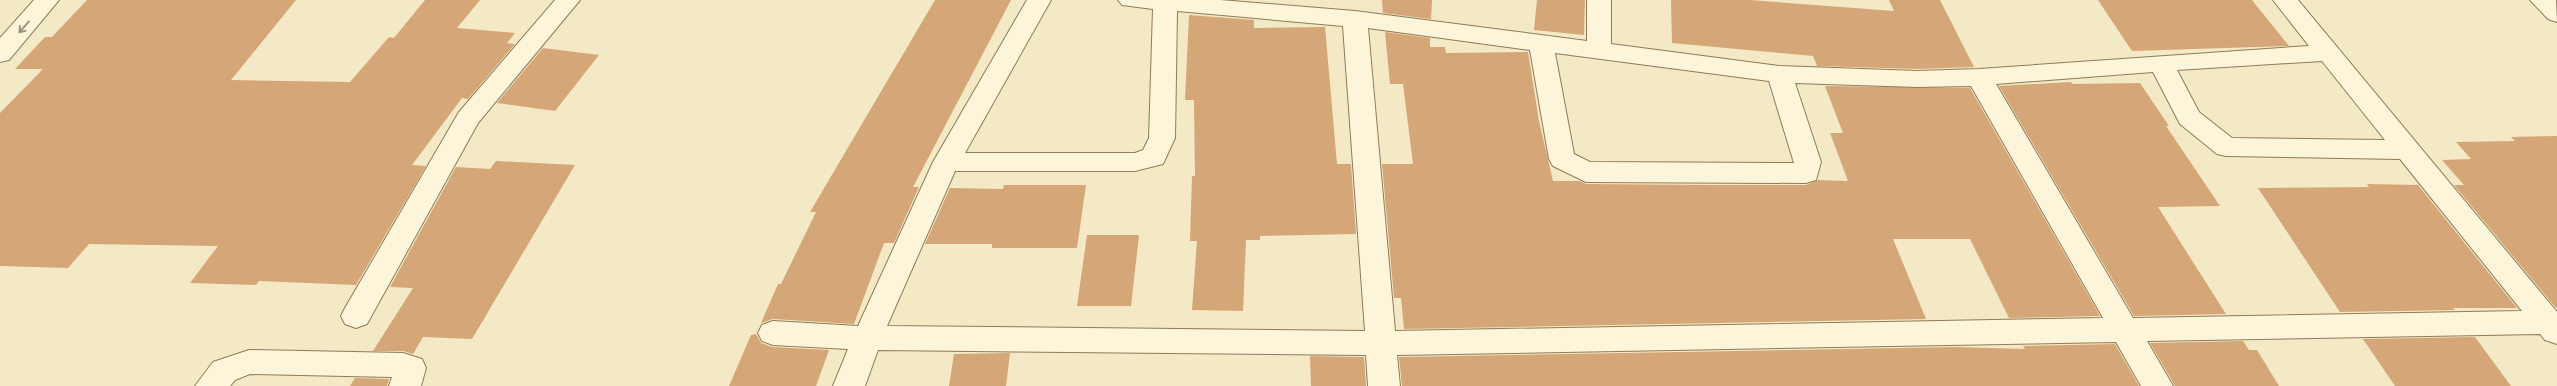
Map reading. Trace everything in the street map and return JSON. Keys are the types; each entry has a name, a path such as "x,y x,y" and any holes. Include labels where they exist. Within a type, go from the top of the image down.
{"street":[{"path":"0,54 47,0"},
{"path":"356,316 468,118 568,0"},
{"path":"849,386 867,338 946,162 1039,0"},
{"path":"1130,0 1355,19 1779,74 1917,78 1979,77 2161,62 2328,53"},
{"path":"1598,50 1599,0"},
{"path":"2285,0 2552,328"},
{"path":"2542,0 2557,14"},
{"path":"946,162 1135,162 1154,157 1162,138 1166,4"},
{"path":"1355,19 1384,386"},
{"path":"1541,43 1562,159 1586,172 1806,173 1808,162 1779,74"},
{"path":"2161,62 2189,118 2226,147 2406,150"},
{"path":"1979,77 2157,386"},
{"path":"773,333 867,338 1380,343 2125,330 2552,328"},
{"path":"211,386 224,370 249,362 403,365 411,368 405,386"}],"building":[{"path":"87,0 296,0 231,80 350,82 389,37 394,38 425,0 480,0 457,28 515,33 507,43 515,44 468,99 462,98 412,165 426,166 356,285 259,281 256,285 190,283 218,246 89,244 68,268 0,266 0,113 43,69 15,69 45,37 52,37"},
{"path":"935,0 1011,0 913,187 919,187 894,243 884,243 854,324 773,319 761,323 778,284 781,284 816,212 810,212"},
{"path":"1382,0 1432,0 1431,19 1383,13"},
{"path":"1537,0 1585,0 1584,35 1534,30"},
{"path":"1671,0 1750,0 1894,11 1889,0 1940,0 1974,67 1917,69 1817,66 1813,56 1672,43"},
{"path":"2098,0 2252,0 2289,46 2132,51"},
{"path":"1189,15 1254,20 1254,28 1325,27 1337,164 1351,164 1356,234 1260,236 1260,240 1246,240 1243,311 1192,310 1197,241 1190,241 1192,176 1195,176 1194,100 1185,100"},
{"path":"1385,32 1430,38 1430,47 1445,47 1446,53 1528,52 1539,121 1553,181 1580,181 1586,184 1806,185 1818,180 1848,181 1830,133 1843,133 1825,86 1970,88 2100,316 2009,318 1970,239 1893,239 1926,319 1404,329 1401,298 1394,298 1382,164 1413,164 1403,84 1390,84"},
{"path":"543,48 599,55 555,111 497,103"},
{"path":"2071,82 2073,84 2140,83 2169,126 2166,126 2220,206 2158,207 2226,314 2134,316 1999,86"},
{"path":"2557,136 2556,308 2454,185 2464,185 2442,160 2471,159 2456,142 2515,141 2511,137"},
{"path":"496,161 575,165 472,339 423,337 413,354 403,351 373,351 413,288 390,287 456,167 490,169"},
{"path":"2367,184 2418,185 2517,308 2340,312 2258,188 2369,187"},
{"path":"1004,185 1086,185 1077,248 992,248 992,244 925,244 950,188 1003,189"},
{"path":"1087,235 1139,235 1131,306 1077,306"},
{"path":"756,334 761,343 772,347 829,350 816,386 729,386 751,335"},
{"path":"2475,337 2511,386 2395,386 2363,339"},
{"path":"2243,341 2249,350 2257,350 2279,386 2175,386 2150,343"},
{"path":"2115,344 2139,386 1402,386 1399,357 1956,347 2025,349 2023,346"},
{"path":"1010,353 1006,386 949,386 954,354"},
{"path":"1310,356 1364,357 1366,386 1311,386"},
{"path":"355,378 389,379 387,386 350,386"}]}
